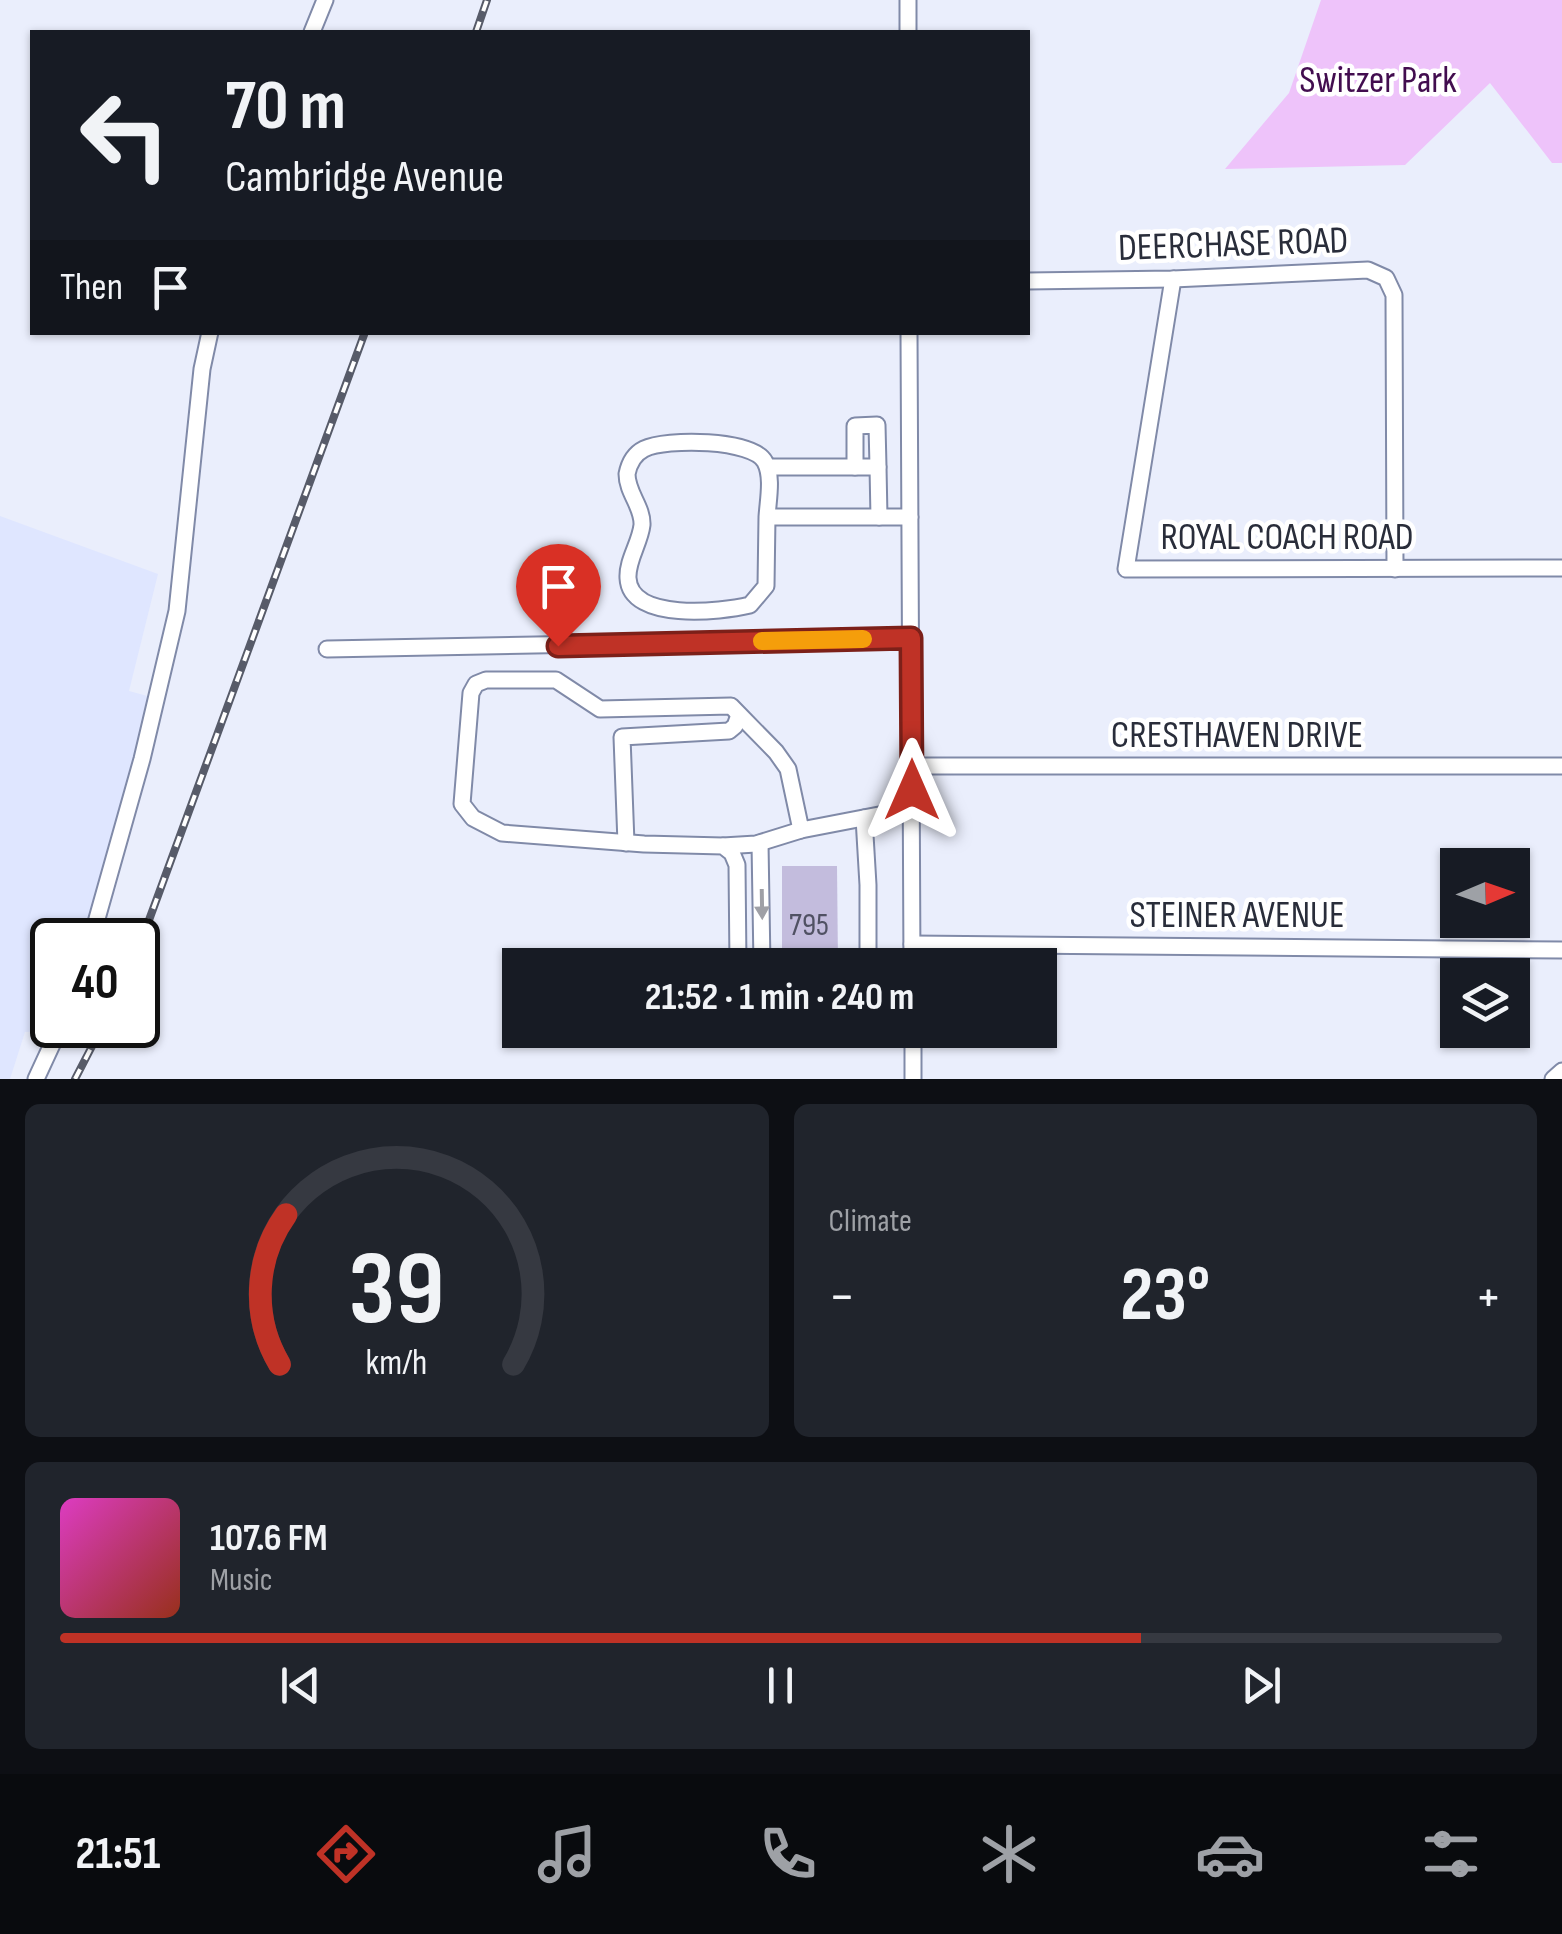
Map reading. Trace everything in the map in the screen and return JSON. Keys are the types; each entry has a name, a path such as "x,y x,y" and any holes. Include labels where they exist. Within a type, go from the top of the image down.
{"street":[{"path":"313,30 325,0"},
{"path":"908,0 908,30"},
{"name":"DEERCHASE ROAD","path":"1030,281 1368,270 1386,278 1394,295 1395,568"},
{"name":"ROYAL COACH ROAD","path":"1173,279 1126,569 1562,568"},
{"path":"97,918 177,610 202,369 209,335"},
{"path":"909,335 912,948"},
{"path":"855,467 855,426 878,425 879,517"},
{"path":"735,444 759,454 768,468 768,517 766,586 750,604 654,608 639,600 630,587 628,570 642,520 626,474 638,454 659,445 735,444"},
{"path":"768,468 878,467"},
{"path":"768,517 910,517"},
{"path":"327,649 911,638"},
{"path":"800,830 788,769 731,706 600,710 556,680 486,680 476,684 470,693 462,804 474,818 502,832 626,843 723,846 760,844 800,830 912,813"},
{"path":"621,709 626,843"},
{"path":"622,736 729,732 739,714"},
{"name":"CRESTHAVEN DRIVE","path":"912,766 1562,766"},
{"path":"864,818 868,948"},
{"path":"760,844 762,948"},
{"path":"723,846 738,865 738,948"},
{"name":"STEINER AVENUE","path":"912,944 1562,950"},
{"path":"36,1079 50,1048"},
{"path":"913,1048 913,1079"},
{"path":"1553,1079 1562,1071"}],"shaded area":[{"path":"0,516 158,574 129,691 151,697 90,918 30,918 30,1032 25,1032 10,1079 0,1079"}],"green space":[{"name":"Switzer Park","path":"1321,0 1562,0 1562,163 1552,163 1490,83 1405,165 1225,169 1289,93"}],"building":[{"path":"782,866 837,866 838,948 782,948"}],"railway":[{"path":"477,30 487,0"},
{"path":"150,918 364,335"},
{"path":"75,1079 91,1048"}],"slow traffic":[{"path":"762,641 863,639"}],"route":[{"path":"558,646 911,638 912,790"}]}
